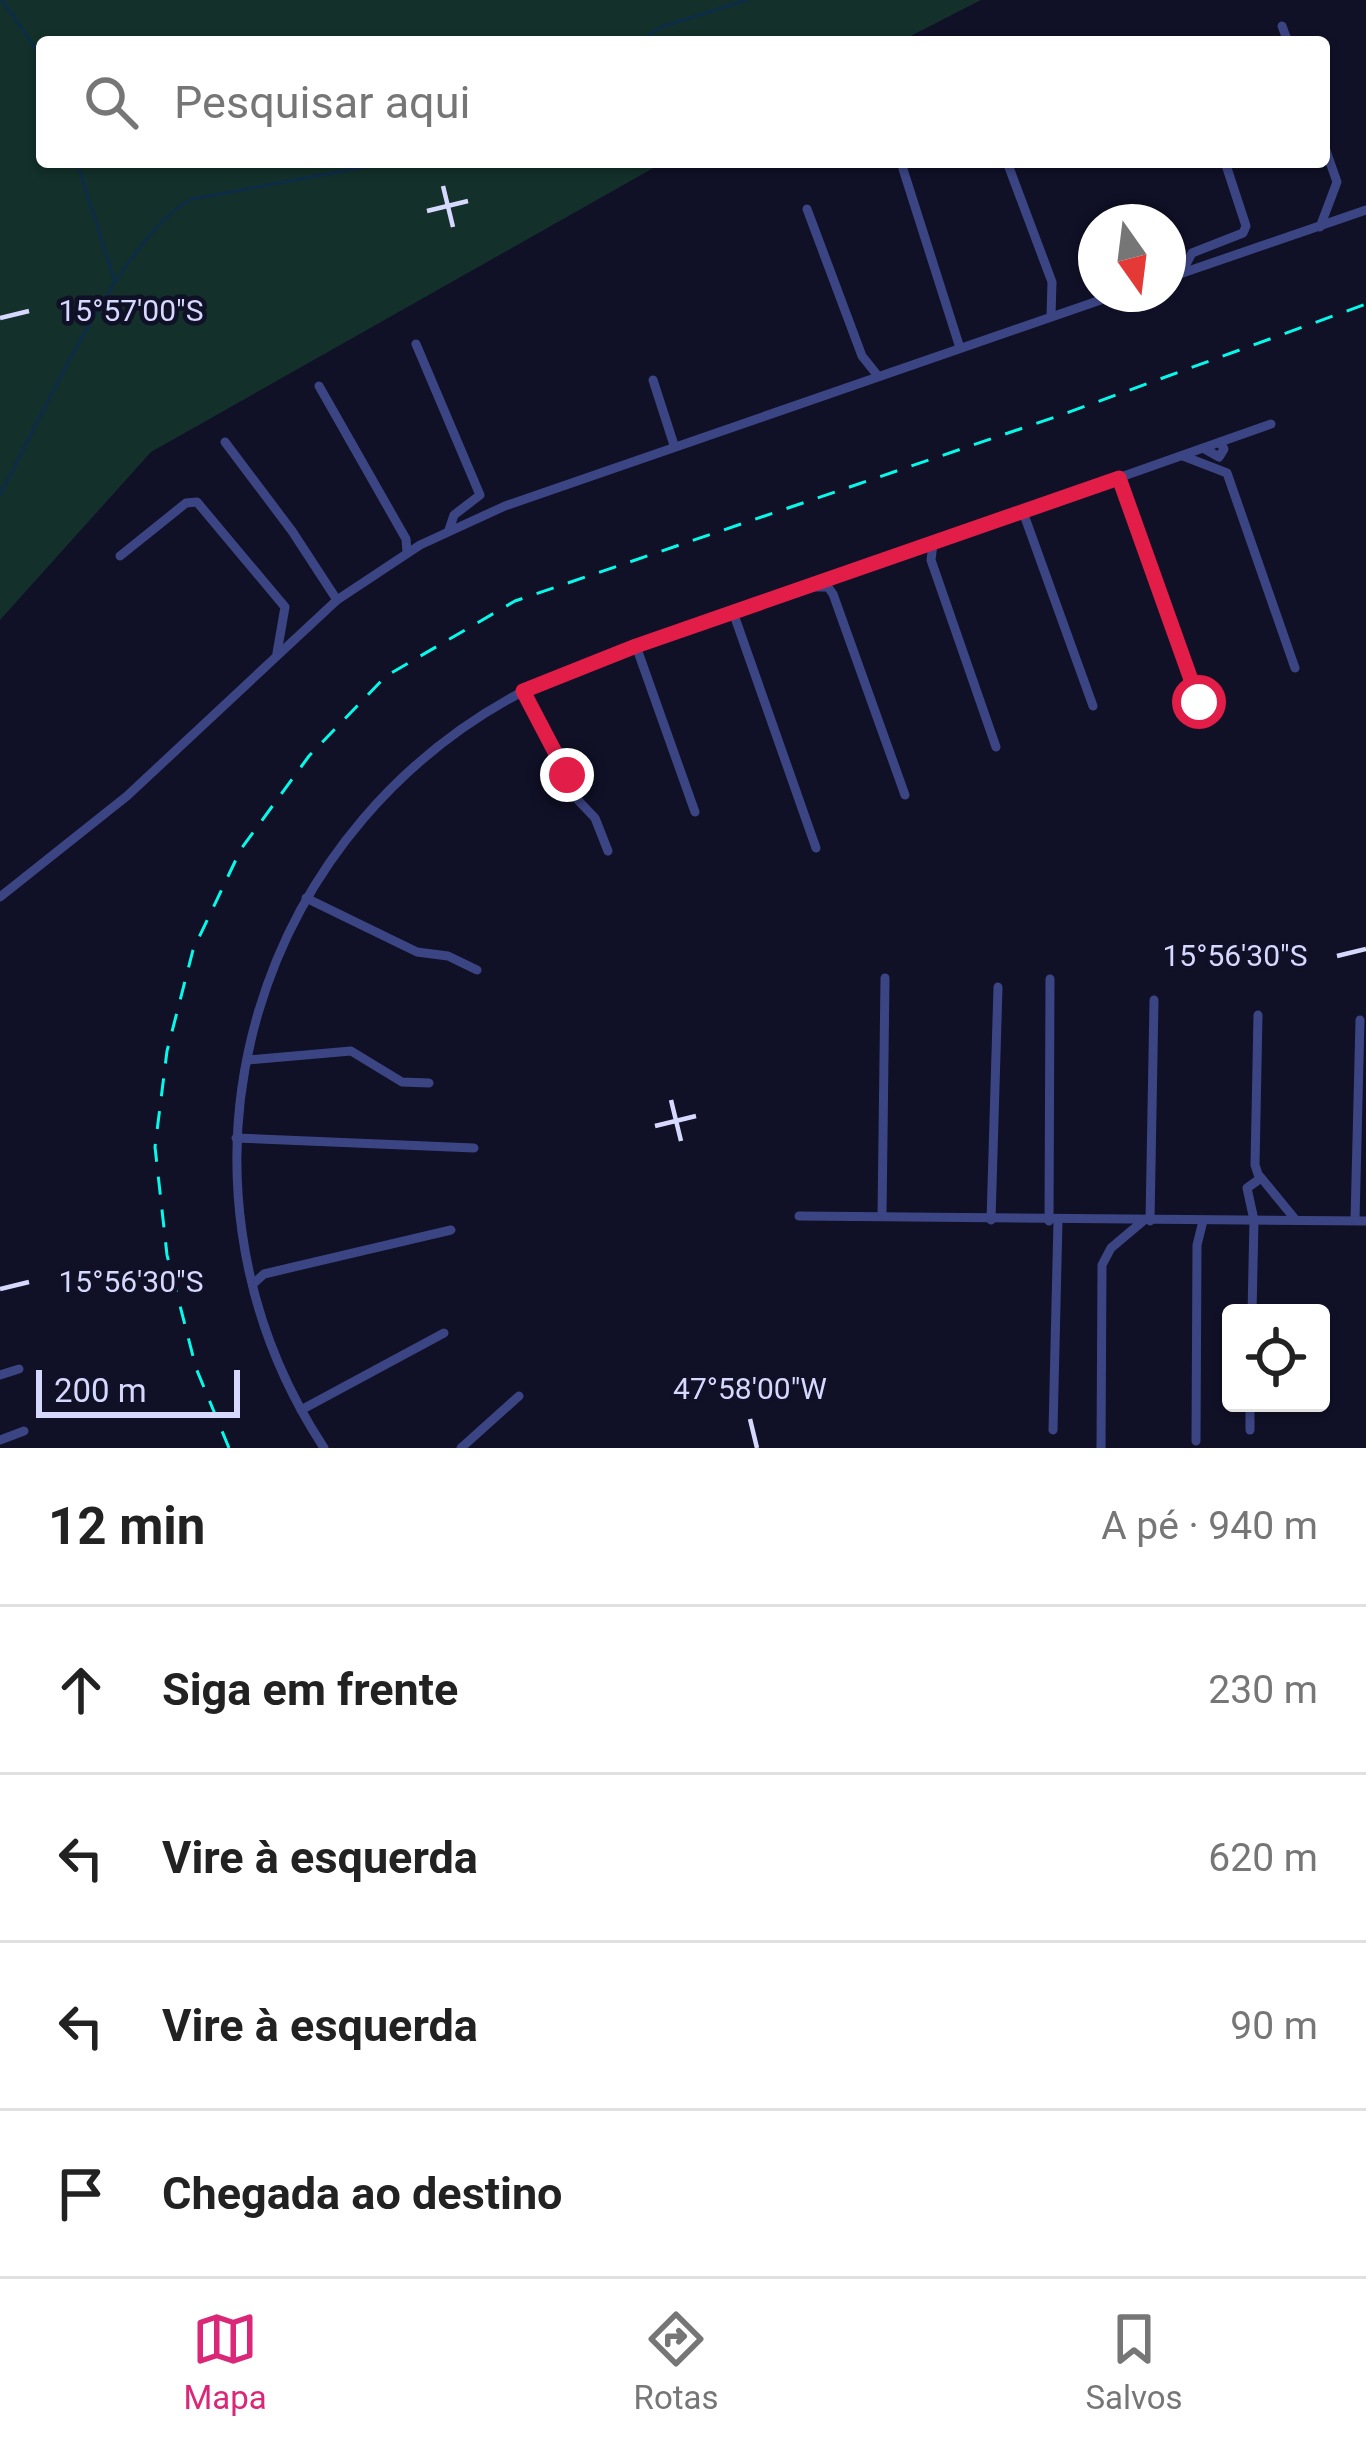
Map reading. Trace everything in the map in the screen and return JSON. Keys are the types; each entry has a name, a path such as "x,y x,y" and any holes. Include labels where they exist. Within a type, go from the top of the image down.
{"street":[{"path":"1282,26 1286,36"},
{"path":"1320,227 1337,182 1330,162"},
{"path":"1009,168 1052,282 1051,316"},
{"path":"1186,264 1192,253 1244,233 1246,226 1228,168"},
{"path":"902,169 960,348"},
{"path":"807,209 862,356 878,376"},
{"path":"1186,272 1366,210"},
{"path":"0,897 127,796 337,600 407,552 505,506 1078,307"},
{"path":"416,344 480,495 454,515 449,530"},
{"path":"852,384 862,356"},
{"path":"653,380 674,445"},
{"path":"319,386 406,539 407,552"},
{"path":"324,1448 274,1354 253,1284 240,1225 236,1138 248,1060 281,950 306,898 345,836 383,793 447,738 523,691 636,646 1271,424"},
{"path":"225,442 292,530 337,600"},
{"path":"1182,455 1227,473 1295,668"},
{"path":"1119,478 1199,702"},
{"path":"120,556 186,503 197,502 285,607 278,652"},
{"path":"1024,512 1093,706"},
{"path":"406,539 420,545"},
{"path":"933,544 931,560 996,746"},
{"path":"917,549 931,560"},
{"path":"808,588 826,586 833,593 905,795"},
{"path":"733,612 816,848"},
{"path":"636,646 695,812"},
{"path":"523,691 574,796 595,818 608,851"},
{"path":"306,898 417,952 448,956 478,970"},
{"path":"882,1216 885,978"},
{"path":"1050,979 1053,1430"},
{"path":"991,1220 998,987"},
{"path":"1147,1221 1154,1000"},
{"path":"1258,1015 1255,1165 1295,1219"},
{"path":"800,1216 1360,1221 1360,1021"},
{"path":"248,1060 351,1051 403,1082 429,1083"},
{"path":"236,1138 474,1148"},
{"path":"1252,1304 1254,1220 1247,1188 1261,1178"},
{"path":"1101,1448 1102,1265 1111,1248 1147,1221"},
{"path":"1196,1441 1197,1245 1203,1221"},
{"path":"253,1284 264,1274 451,1231"},
{"path":"250,1268 264,1274"},
{"path":"301,1410 444,1333"},
{"path":"0,1375 19,1370"},
{"path":"461,1448 519,1396"},
{"path":"1250,1412 1250,1430"},
{"path":"0,1440 24,1431"}],"green space":[{"path":"0,0 981,0 911,36 36,36 36,168 653,168 151,452 0,620"}],"waterway":[{"path":"2,0 36,49"},
{"path":"648,36 661,27 747,0"},
{"path":"79,168 114,279"},
{"path":"0,495 84,333 138,250 165,219 192,199 360,168"}],"railway":[{"path":"229,1448 196,1368 167,1255 155,1147 167,1051 193,950 241,849 309,756 386,676 515,601 1061,415 1366,304"}],"route":[{"path":"567,775 523,691 636,646 1119,478 1199,702"}]}
